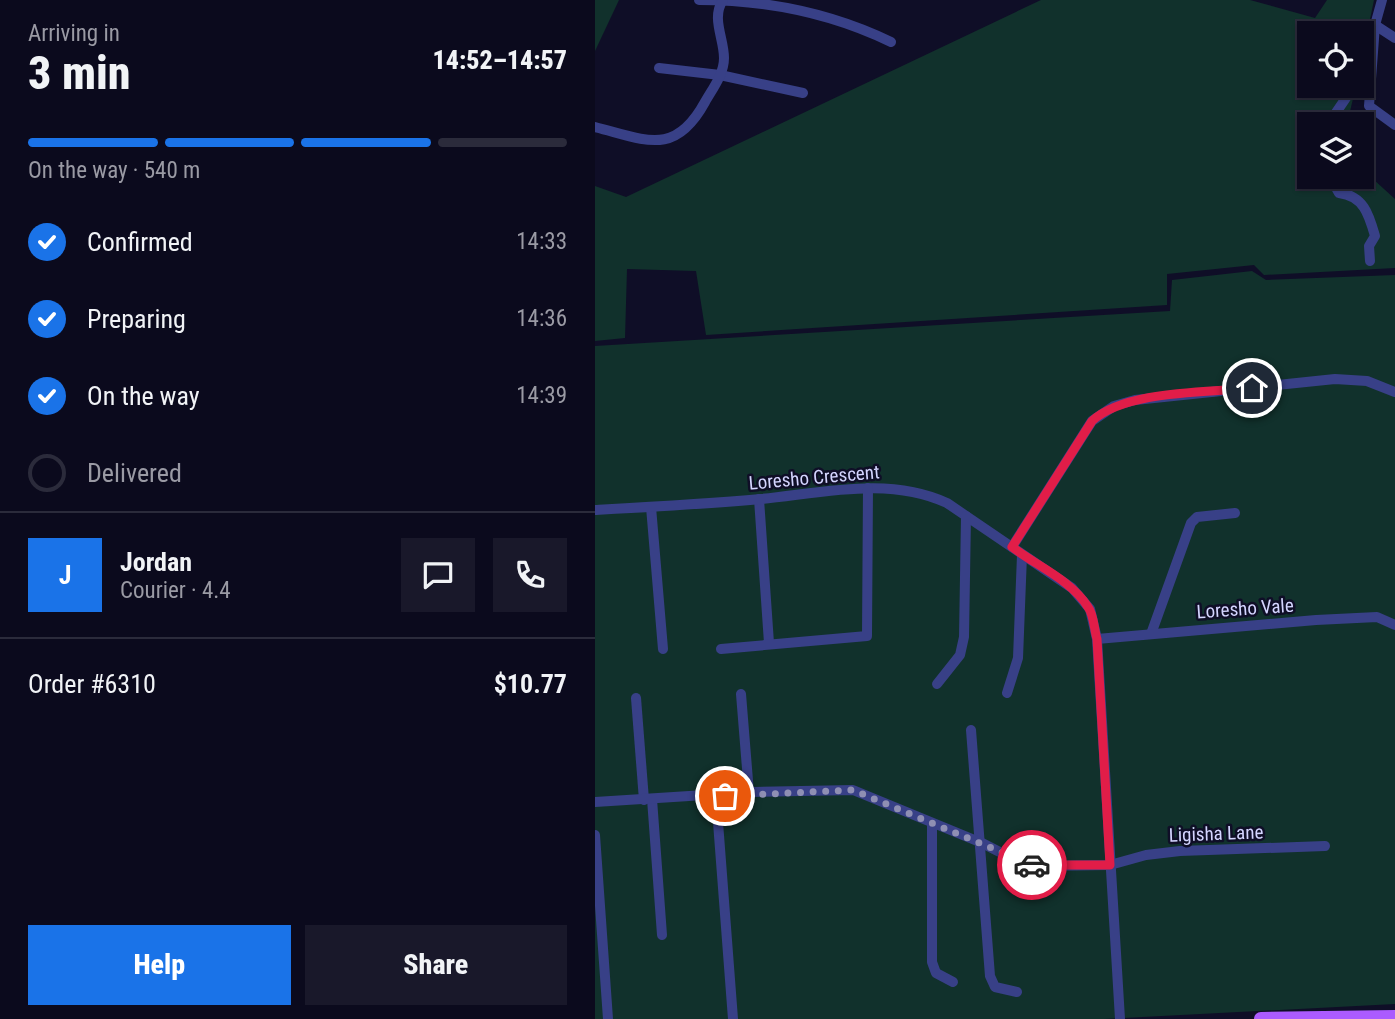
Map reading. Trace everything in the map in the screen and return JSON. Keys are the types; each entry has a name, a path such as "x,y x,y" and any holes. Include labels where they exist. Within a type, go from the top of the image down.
{"main road":[{"path":"1261,1019 1395,1017"}],"street":[{"path":"699,0 723,0 821,15 891,42"},
{"path":"595,127 659,142 671,139 689,128 720,75 724,60 717,18 723,0"},
{"path":"1382,0 1375,25 1369,106 1395,125"},
{"path":"1375,25 1395,38"},
{"path":"659,68 720,75 803,93"},
{"path":"1337,189 1339,193 1349,194 1363,203 1368,213 1375,236 1369,246 1370,261"},
{"path":"1012,547 1092,421 1114,406 1135,400 1335,379 1367,380 1395,392"},
{"path":"721,649 867,636 868,488"},
{"name":"Loresho Crescent","path":"595,510 759,499 868,488 925,493 966,516 1061,580 1081,598 1090,609 1097,639 1120,1019"},
{"path":"759,499 769,643"},
{"path":"652,507 663,649"},
{"path":"1151,634 1191,523 1197,517 1235,513"},
{"path":"937,684 960,655 964,637 966,516"},
{"path":"1007,693 1018,658 1022,555"},
{"name":"Loresho Vale","path":"1097,639 1363,617 1377,617 1395,625"},
{"path":"741,694 749,793"},
{"path":"636,698 662,934"},
{"path":"971,730 982,843 990,976 995,987 1017,992"},
{"name":"Ligisha Lane","path":"595,802 853,790 932,825 982,843 1023,864 1110,865 1146,855 1180,851 1325,846"},
{"path":"716,796 733,1019"},
{"path":"932,825 932,962 936,973 953,982"},
{"path":"595,835 608,1019"}],"green space":[{"path":"595,0 619,0 595,51"},
{"path":"1041,0 1250,0 1315,18 1327,0 1374,0 1370,21 1297,21 1297,98 1353,98 1350,112 1297,112 1297,189 1374,189 1374,180 1395,199 1395,268 1264,275 1254,265 1167,274 1167,305 706,335 696,271 627,269 625,338 595,341 595,186 626,197"},
{"path":"1252,271 1266,280 1395,275 1395,1004 1104,1019 595,1019 595,346 1170,311 1172,280"}],"way so far":[{"path":"725,796 752,792 853,790 932,825 982,843 1023,864 1032,865"}],"route":[{"path":"1032,865 1110,865 1097,639 1090,609 1081,598 1061,580 1012,547 1041,498 1092,421 1101,412 1135,400 1252,388"}]}
